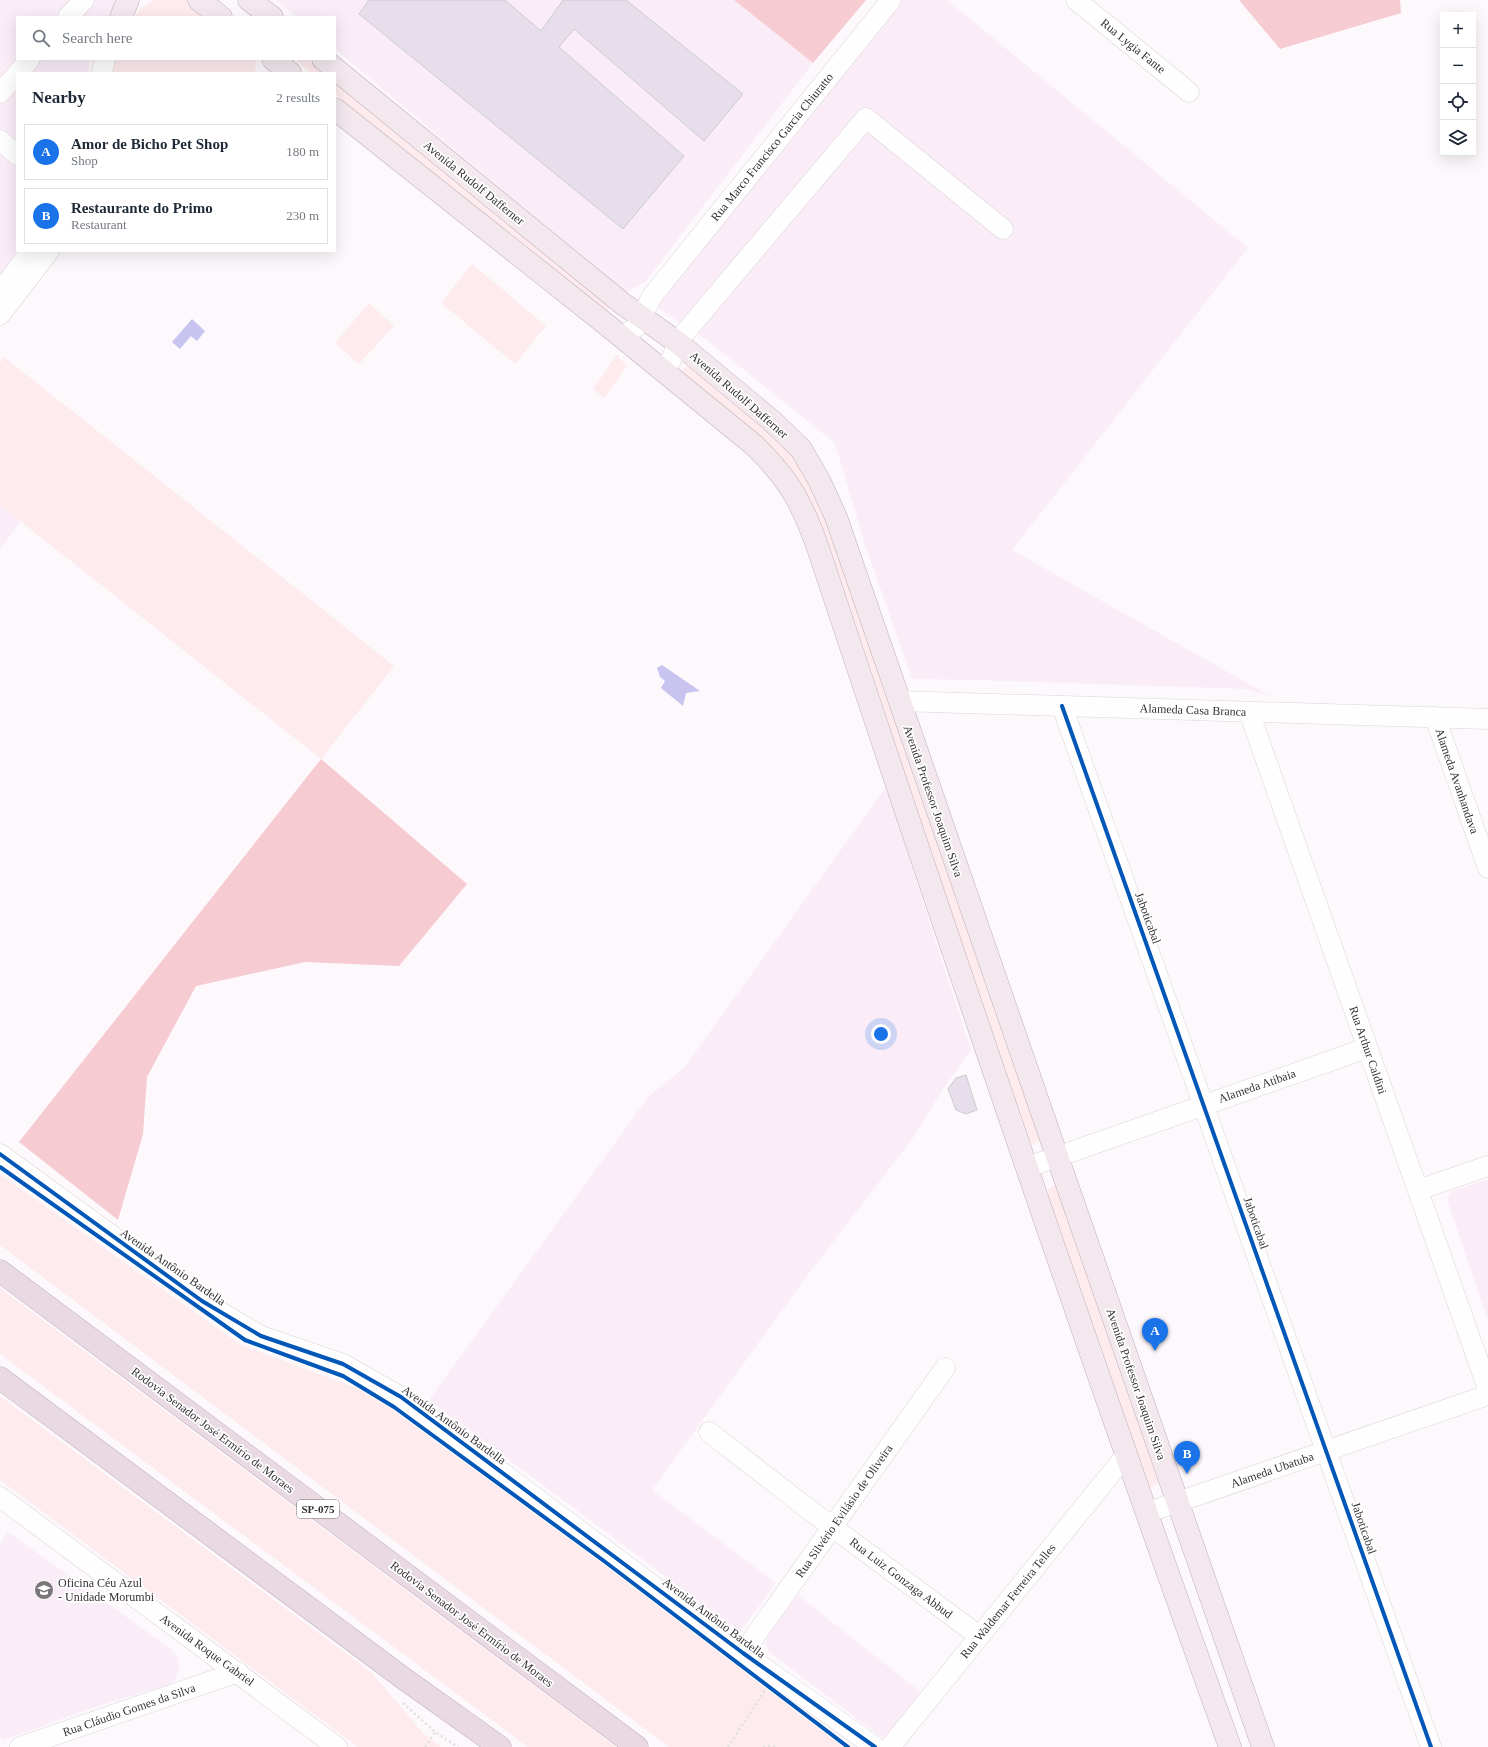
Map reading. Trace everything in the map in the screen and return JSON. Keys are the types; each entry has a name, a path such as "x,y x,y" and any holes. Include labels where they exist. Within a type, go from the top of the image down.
{"highway":[{"name":"Rodovia Senador José Ermírio de Moraes","path":"0,1271 637,1747"},
{"path":"0,1378 396,1674 500,1747"}],"main road":[{"path":"122,16 128,0"},
{"path":"199,0 220,16"},
{"path":"249,0 271,16"},
{"name":"Avenida Rudolf Dafferner","path":"324,60 633,312 677,342 772,421 801,449"},
{"path":"336,110 614,331 754,446 774,464 795,494 809,520 1126,1455 1230,1747"},
{"name":"Avenida Professor Joaquim Silva","path":"801,449 819,480 836,517 1177,1503 1263,1747"}],"street":[{"path":"69,16 84,0"},
{"path":"123,16 140,0"},
{"name":"Rua Marco Francisco Garcia Chiuratto","path":"633,312 653,295 890,0"},
{"name":"Rua Lygia Fante","path":"1076,0 1189,92"},
{"path":"18,72 29,60"},
{"path":"102,72 106,60"},
{"path":"0,93 16,74"},
{"path":"677,342 866,118 1003,229"},
{"path":"0,140 16,154"},
{"path":"0,292 30,252"},
{"path":"0,315 48,252"},
{"path":"614,331 633,312"},
{"name":"Avenida Rudolf Dafferner","path":"658,367 666,366 670,362 677,342"},
{"name":"Alameda Casa Branca","path":"899,701 1488,719"},
{"name":"Jaboticabal","path":"1062,706 1431,1747"},
{"name":"Rua Arthur Caldini","path":"1249,712 1488,1389"},
{"name":"Alameda Avanhandava","path":"1435,717 1488,868"},
{"name":"Alameda Atibaia","path":"1057,1156 1367,1048"},
{"name":"Avenida Antônio Bardella","path":"0,1154 202,1301 261,1336 343,1364 401,1397 743,1653 875,1747"},
{"path":"1028,1166 1057,1156"},
{"path":"1418,1190 1488,1166"},
{"name":"Rua Silvério Evilásio de Oliveira","path":"743,1653 945,1368"},
{"name":"Alameda Ubatuba","path":"1146,1513 1488,1395"},
{"name":"Rua Luiz Gonzaga Abbud","path":"709,1432 832,1527 979,1636"},
{"name":"Rua Waldemar Ferreira Telles","path":"890,1747 1126,1455"},
{"name":"Avenida Roque Gabriel","path":"0,1497 238,1672 337,1747"},
{"name":"Rua Cláudio Gomes da Silva","path":"20,1747 238,1672"}],"path":[{"path":"728,1747 768,1686"},
{"path":"424,1747 434,1732 458,1747"},
{"path":"763,1747 774,1747"}],"shaded area":[{"path":"0,0 115,0 114,6 109,16 16,16 16,60 90,60 88,72 16,72 16,252 19,252 0,276"},
{"path":"153,0 188,0 208,16 136,16 140,9"},
{"path":"276,0 734,0 813,63 645,282 625,293 336,50 336,16 296,16"},
{"path":"734,0 866,0 813,63"},
{"path":"901,0 947,0 1248,248 1012,550 1270,696 1247,689 912,679 863,539 835,443 704,338 656,307 656,300"},
{"path":"1239,0 1400,0 1401,13 1280,49"},
{"path":"114,60 256,60 255,72 112,72"},
{"path":"296,60 309,60 325,72 310,72"},
{"path":"336,81 617,306 601,312 406,154 336,95"},
{"path":"472,264 546,326 515,364 441,303"},
{"path":"369,303 394,326 359,364 335,343"},
{"path":"192,319 205,331 197,341 191,336 180,349 172,342"},
{"path":"617,355 627,366 604,398 593,389"},
{"path":"4,357 394,666 321,759 0,505 0,363"},
{"path":"690,364 782,439 806,472 823,507 1042,1137 1038,1142 1032,1145 1026,1138 819,523 680,372"},
{"path":"0,505 21,521 0,549"},
{"path":"662,665 700,691 686,693 683,706 661,688 665,681 660,677 657,668"},
{"path":"321,759 467,884 399,966 305,962 196,986 147,1077 143,1134 118,1220 19,1142"},
{"path":"886,787 971,1050 941,1092 913,1138 807,1276 652,1490 776,1583 740,1632 429,1400 649,1096 684,1068"},
{"path":"0,1174 241,1345 394,1402 853,1747 669,1747 0,1245"},
{"path":"1488,1179 1488,1320 1448,1203 1448,1196 1453,1191"},
{"path":"1058,1185 1160,1483 1150,1488 1048,1196 1048,1189 1052,1186"},
{"path":"0,1288 616,1747 528,1747 0,1354"},
{"path":"0,1396 371,1672 424,1734 441,1747 358,1747 0,1480"},
{"name":"Oficina Céu Azul - Unidade Morumbi","path":"8,1532 171,1649 178,1658 179,1670 174,1681 165,1686 98,1706 4,1740 0,1737 0,1544"},
{"path":"798,1595 923,1694 886,1739 881,1737 769,1652 766,1644 767,1636"}],"building":[{"path":"369,0 505,0 541,31 563,0 626,0 743,94 704,141 574,29 559,47 684,156 623,229 359,14"},
{"path":"966,1075 977,1110 966,1114 956,1110 948,1089 956,1078"}],"cycle path":[{"path":"1062,706 1431,1747"},
{"path":"0,1154 202,1301 261,1336 343,1364 401,1397 743,1653 875,1747"},
{"path":"0,1167 245,1340 343,1376 394,1407 604,1561 848,1747"}],"place":[{"name":"Amor de Bicho Pet Shop","path":"1155,1351"},
{"name":"Restaurante do Primo","path":"1187,1474"},
{"name":"Oficina Céu Azul - Unidade Morumbi","path":"44,1590"}]}
